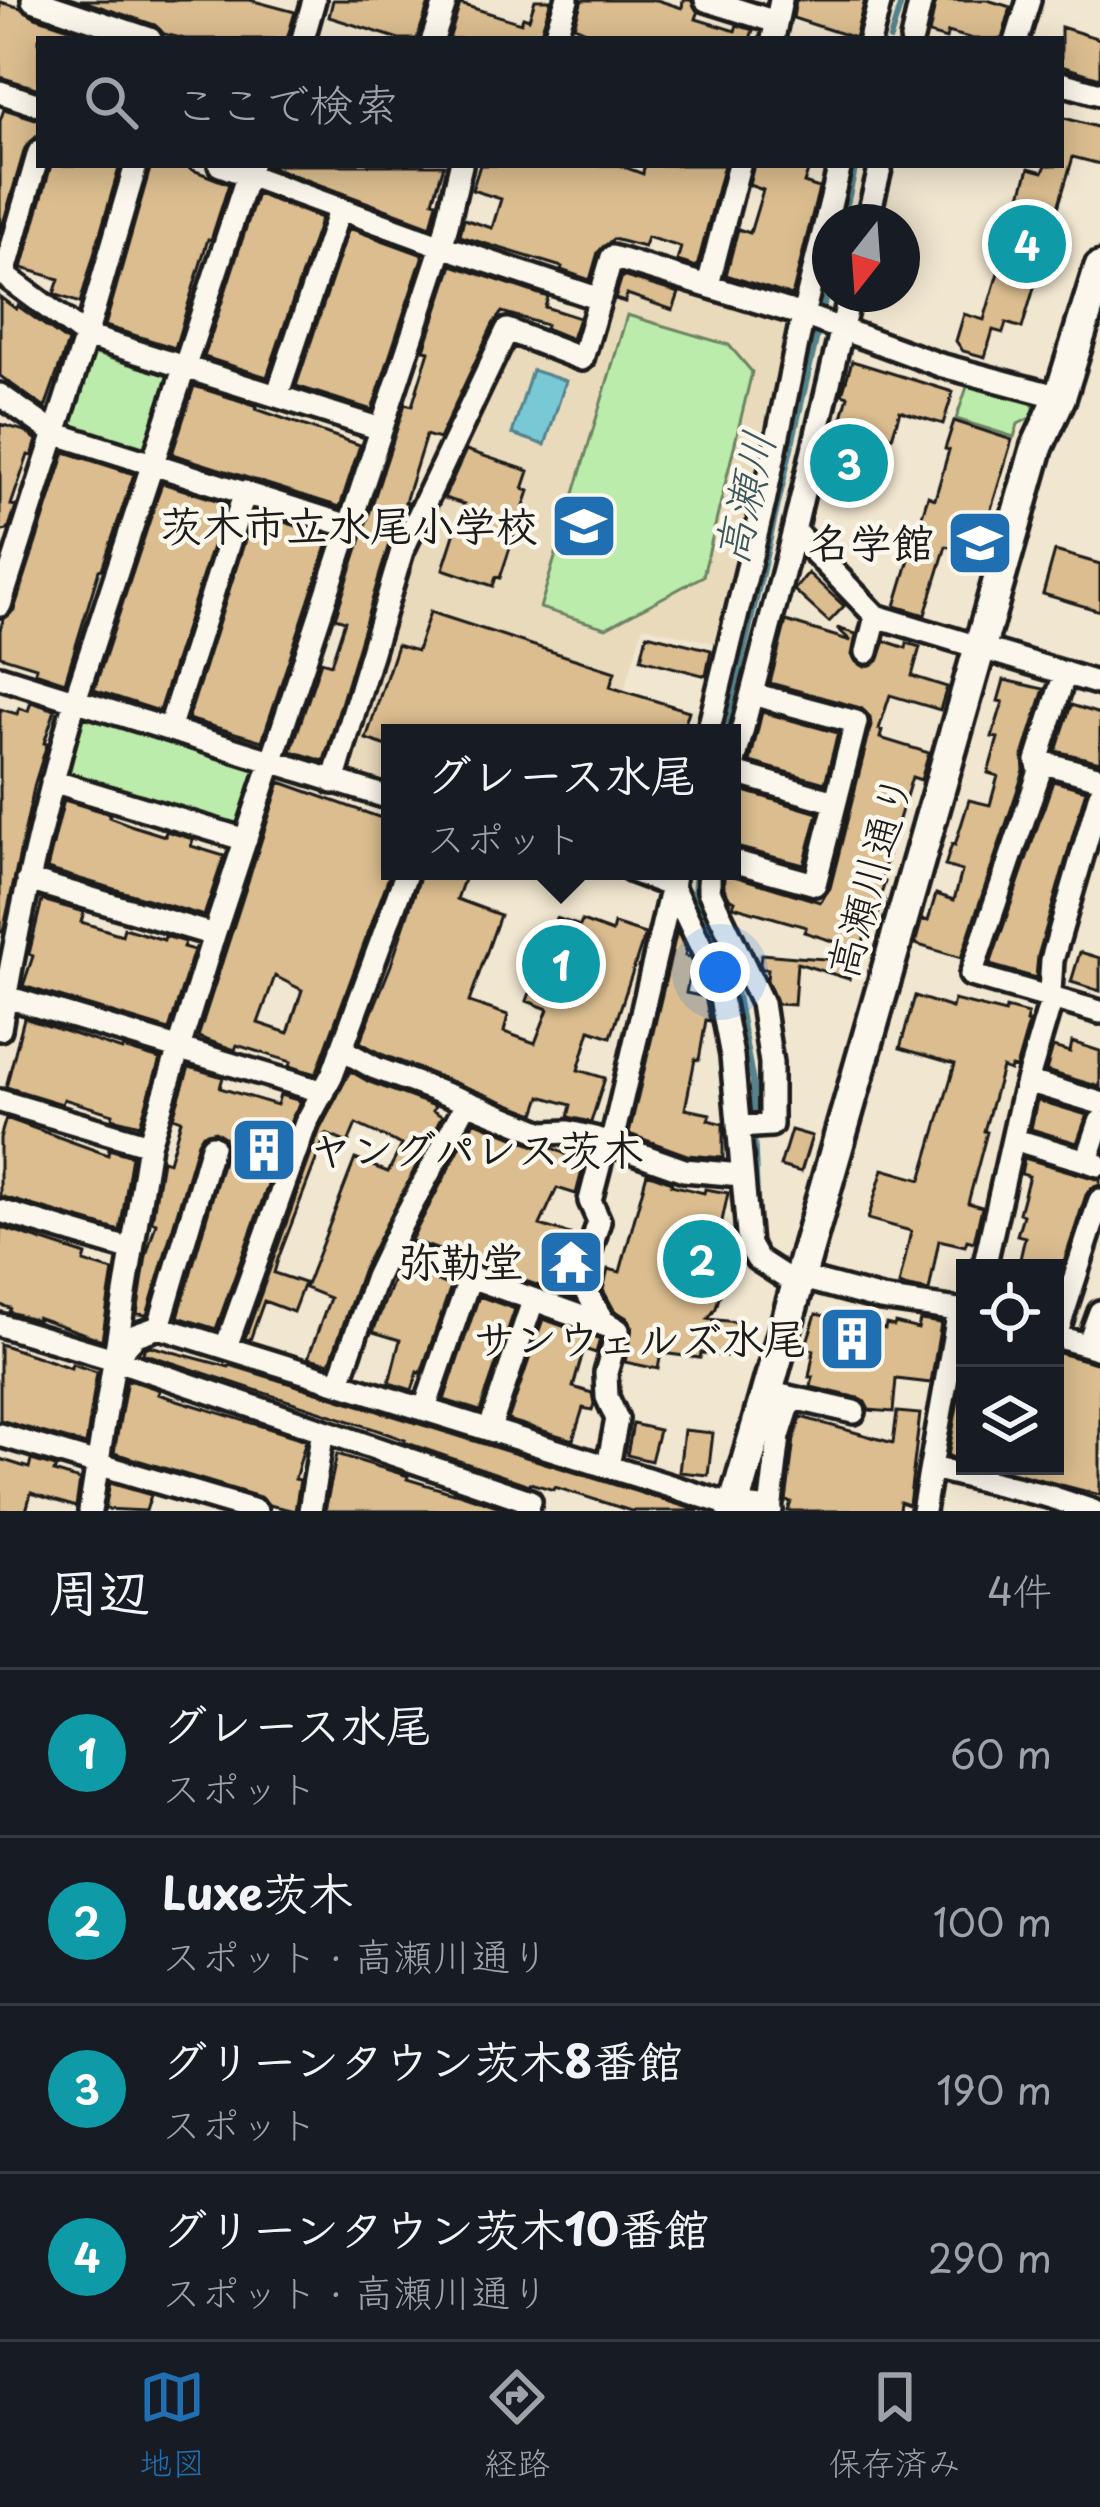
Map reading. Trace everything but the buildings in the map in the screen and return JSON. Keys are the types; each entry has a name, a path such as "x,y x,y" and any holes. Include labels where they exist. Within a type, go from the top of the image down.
{"street":[{"path":"33,0 68,5 143,36"},
{"path":"303,36 314,0"},
{"path":"435,36 446,0"},
{"path":"555,36 567,0"},
{"path":"706,0 777,20"},
{"path":"871,36 880,0"},
{"path":"913,36 922,0"},
{"path":"1018,36 1029,0"},
{"path":"1064,84 1100,94"},
{"path":"0,92 36,104"},
{"path":"36,162 2,273 86,337 381,428"},
{"path":"0,605 135,168"},
{"path":"90,1511 149,1145 442,246 460,168"},
{"path":"708,285 738,168"},
{"path":"710,724 839,168"},
{"path":"871,204 880,168"},
{"path":"0,1029 28,880 75,700 249,170 442,246 600,299"},
{"path":"277,396 340,208"},
{"path":"333,782 402,551 507,330 582,359 612,257 803,315 940,365 1060,397"},
{"name":"高瀬川通り","path":"737,1508 780,1395 799,1277 1037,446 1060,397 1100,268"},
{"path":"741,736 846,312"},
{"path":"0,395 53,434 350,526"},
{"path":"169,729 245,492"},
{"path":"794,531 876,616 1100,685"},
{"path":"866,652 876,616"},
{"path":"1065,673 1037,760 1040,771 971,975 1100,1012"},
{"path":"0,677 381,795"},
{"path":"741,863 815,884 856,722 752,694"},
{"path":"1037,760 1100,778"},
{"path":"741,774 836,802"},
{"path":"52,781 246,840"},
{"path":"986,1259 1049,1008 1052,960 1100,794"},
{"path":"28,880 214,935"},
{"path":"226,1347 306,1123 341,1049 403,880"},
{"path":"618,1330 603,1321 580,1282 599,1221 590,1201 673,880"},
{"path":"674,880 721,998 732,1056 749,1245 758,1259 784,1277 956,1310"},
{"path":"709,880 709,891 762,1003 771,1063 771,1125 738,1127"},
{"path":"3,996 323,1092"},
{"path":"341,1049 375,1068 543,1132 568,1132 684,1170 741,1175"},
{"path":"1028,1081 1100,1103"},
{"path":"0,1101 149,1145"},
{"path":"339,1382 376,1276 467,1102"},
{"path":"1026,1143 1094,1164 1100,1122"},
{"path":"159,1327 212,1146"},
{"path":"1064,1309 1100,1200"},
{"path":"0,1211 132,1250"},
{"path":"390,1248 618,1330"},
{"path":"425,1408 470,1277"},
{"path":"490,1428 533,1301"},
{"path":"1064,1339 1094,1347 1100,1312"},
{"path":"0,1324 530,1501 526,1511"},
{"path":"114,1359 136,1335 159,1327 737,1508 771,1510 780,1395 854,1412"},
{"path":"608,1466 617,1418 607,1396 606,1373 618,1330"},
{"path":"923,1511 956,1339"},
{"path":"310,1511 323,1430"},
{"path":"0,1435 256,1511"},
{"path":"932,1468 1079,1509"}],"shaded area":[{"name":"茨木市立水尾小学校","path":"619,269 803,325 718,644 643,626 615,724 381,724 381,787 338,774 406,551 504,343 586,370"}],"green space":[{"path":"627,315 729,345 752,372 703,576 606,628 540,608"},
{"path":"82,350 172,377 147,459 58,431"},
{"path":"969,381 1029,398 1032,417 1018,424 1014,437 956,419"},
{"path":"86,715 253,768 258,775 242,828 233,830 68,777 63,769 78,720"}],"water":[{"path":"532,370 566,381 545,445 512,434"}],"waterway":[{"name":"高瀬川","path":"891,36 902,0"},
{"name":"高瀬川","path":"847,204 855,168"},
{"name":"高瀬川","path":"727,724 819,327"},
{"name":"高瀬川","path":"695,880 694,893 735,985 753,1083 754,1119"},
{"name":"高瀬川","path":"754,1133 758,1219"}],"place":[{"name":"グリーンタウン茨木10番館","path":"1027,244"},
{"name":"グリーンタウン茨木8番館","path":"849,463"},
{"name":"茨木市立水尾小学校","path":"584,526"},
{"name":"名学館","path":"980,543"},
{"name":"グレース水尾","path":"561,964"},
{"name":"ヤングパレス茨木","path":"264,1150"},
{"name":"Luxe茨木","path":"702,1259"},
{"name":"弥勒堂","path":"571,1262"},
{"name":"サンウェルズ水尾","path":"852,1339"}]}
